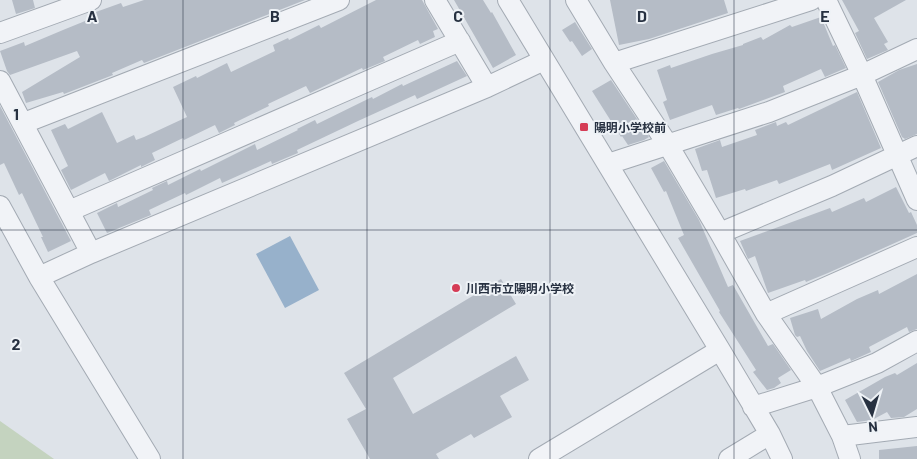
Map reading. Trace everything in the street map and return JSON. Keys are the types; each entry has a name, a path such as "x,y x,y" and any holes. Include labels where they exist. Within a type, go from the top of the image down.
{"street":[{"path":"0,33 90,0"},
{"path":"24,123 339,0"},
{"path":"435,0 487,87"},
{"path":"508,0 720,350 770,434 782,459"},
{"path":"576,0 614,63 668,145 766,314 817,386 842,436 850,459"},
{"path":"614,63 811,0"},
{"path":"826,0 862,75 917,200"},
{"path":"69,211 460,41"},
{"path":"608,164 769,112 862,75 917,49"},
{"path":"39,277 91,253 487,87 544,60"},
{"path":"0,81 24,123 91,253"},
{"path":"720,233 832,186 917,146"},
{"path":"0,206 39,277 150,459"},
{"path":"766,314 917,247"},
{"path":"753,407 817,386 877,363 917,340"},
{"path":"539,459 720,350"},
{"path":"842,436 917,427"},
{"path":"729,459 770,434"}],"green space":[{"path":"0,421 54,459 0,459"}],"water":[{"path":"290,236 319,290 285,308 256,254"}],"building":[{"path":"12,0 33,0 35,8 16,14"},
{"path":"144,0 305,0 144,63 142,60 112,73 113,75 64,94 63,92 26,103 22,92 80,57 77,51 10,75 0,51 24,42 25,46 95,17 93,13 121,3 123,7"},
{"path":"376,0 422,0 438,29 433,31 435,37 420,44 418,40 383,57 385,61 363,70 362,68 310,93 306,86 268,104 269,106 234,123 235,125 219,133 215,125 184,140 183,138 152,153 155,160 109,181 105,173 71,190 61,170 68,166 51,130 65,124 68,129 102,112 117,143 134,135 136,140 144,137 187,117 173,87 196,76 197,78 227,63 231,72 275,51 273,45 288,38 289,40 319,25 321,28"},
{"path":"454,0 483,0 492,12 516,55 493,68"},
{"path":"610,0 724,0 728,13 649,39 619,45"},
{"path":"842,0 906,0 874,18 888,42 884,44 888,50 867,59 855,33 859,31"},
{"path":"821,17 833,46 835,45 846,68 825,77 821,69 783,86 785,92 739,109 716,115 712,105 670,120 663,102 667,100 657,70 670,65 671,68 743,45 761,37 763,40 790,25 792,27"},
{"path":"575,22 592,49 582,56 562,30"},
{"path":"457,61 467,76 417,99 415,95 297,150 298,153 272,164 271,161 222,183 220,178 186,195 185,193 149,210 151,215 107,233 97,213 117,203 118,207 167,181 168,185 200,169 201,171 255,144 257,150 315,120 317,124 372,97 373,99 402,84 403,86"},
{"path":"917,64 917,134 905,139 902,137 878,82 899,70"},
{"path":"611,80 649,137 628,145 621,137 592,91"},
{"path":"857,92 881,148 832,170 830,164 779,184 777,180 746,191 745,189 716,198 707,170 702,171 695,149 720,140 722,147 757,135 755,130 776,122 777,126 786,122 788,125"},
{"path":"0,106 71,241 48,252 22,193 19,195 4,163 0,165"},
{"path":"664,161 699,220 728,287 733,285 768,346 773,344 791,370 778,378 781,383 774,388 767,390 753,372 756,370 719,312 678,238 684,235 666,191 664,192 651,168"},
{"path":"896,187 917,225 917,233 806,282 805,280 768,293 755,256 748,259 740,241 830,208 832,212 864,198 866,202"},
{"path":"917,274 917,329 909,332 907,327 869,347 871,352 851,361 850,358 820,371 800,336 797,337 795,335 790,318 818,309 821,319 857,299 878,290 879,294"},
{"path":"501,279 516,304 393,378 413,414 516,356 529,380 500,396 512,417 474,438 471,434 436,454 439,459 370,459 347,419 366,409 344,373"},
{"path":"917,363 917,409 904,417 891,418 887,412 872,420 857,422 845,400 885,377 895,373 897,375"},
{"path":"917,446 917,459 879,459 879,450"}],"place":[{"name":"陽明小学校前","path":"584,127"},
{"name":"川西市立陽明小学校","path":"456,288"}]}
